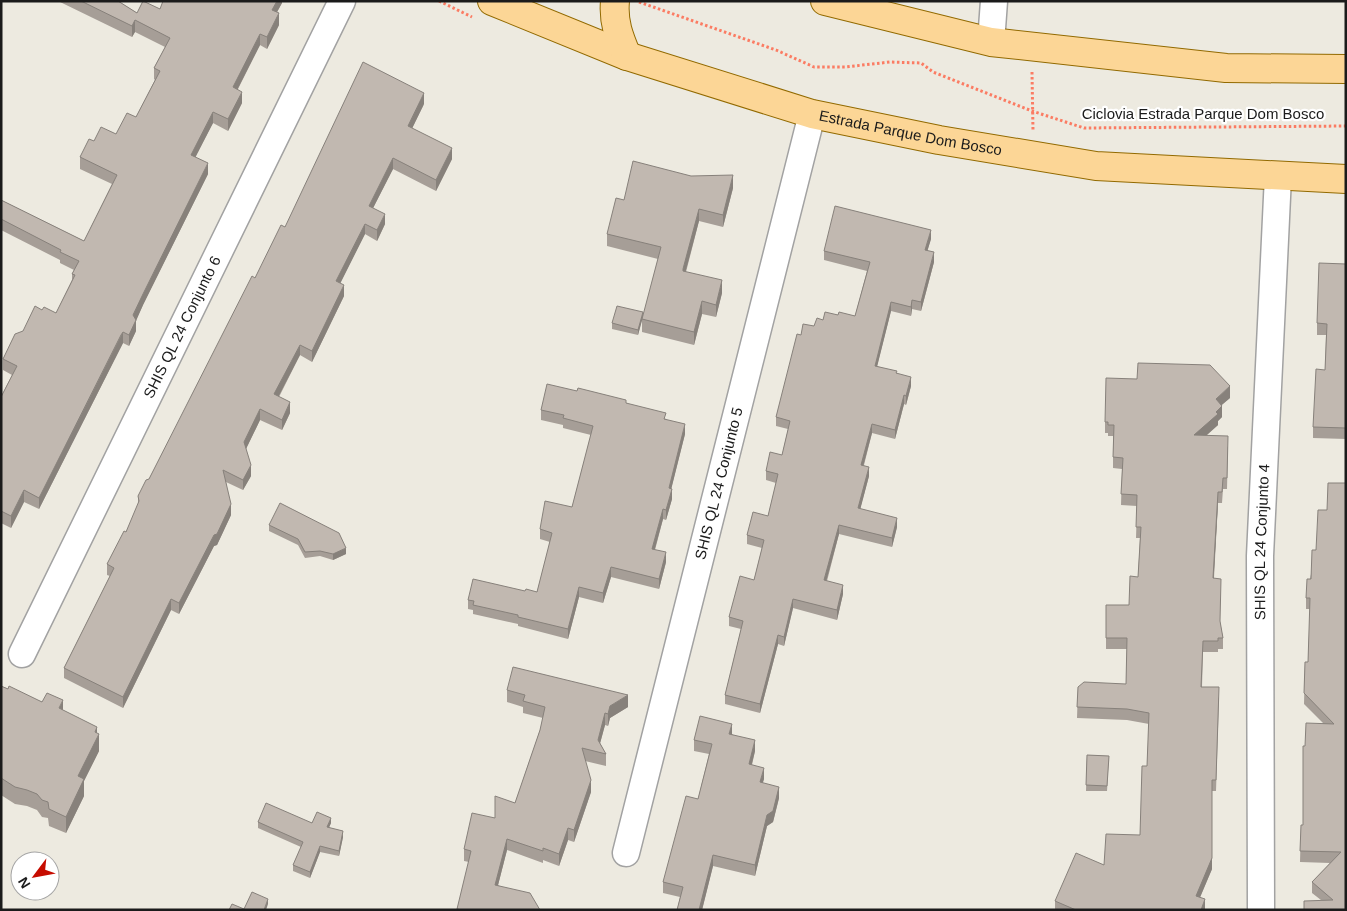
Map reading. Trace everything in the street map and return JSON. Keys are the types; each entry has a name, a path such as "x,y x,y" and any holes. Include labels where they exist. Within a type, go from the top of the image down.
{"main road":[{"name":"Estrada Parque Dom Bosco","path":"492,1 627,56 812,114 939,140 1096,166 1346,179"},
{"path":"616,1 614,15 618,36 627,56"},
{"path":"825,1 992,42 1226,68 1346,69"}],"street":[{"name":"SHIS QL 24 Conjunto 6","path":"22,654 342,1"},
{"path":"992,42 994,1"},
{"name":"SHIS QL 24 Conjunto 5","path":"626,853 812,114"},
{"name":"SHIS QL 24 Conjunto 4","path":"1261,910 1260,556 1278,176"}],"path":[{"name":"Ciclovia Estrada Parque Dom Bosco","path":"636,1 776,50 814,67 890,62 920,63 933,72 1032,111 1084,128 1346,126"},
{"path":"1031,47 1033,156"}],"building":[{"path":"81,1 118,1 137,13 143,1 160,9 163,1 277,1 272,10 279,13 267,37 260,34 233,87 242,92 228,119 213,112 191,155 208,163 133,315 136,320 129,335 123,332 121,335 39,498 24,490 11,516 1,511 1,397 17,366 3,359 15,334 23,331 35,306 42,310 44,307 56,313 75,275 72,274 79,261 1,219 1,200 84,241 117,175 80,157 89,139 94,141 101,127 116,134 127,113 136,117 160,71 154,68 170,38 135,20 132,26"},
{"path":"363,62 424,93 408,126 452,148 436,180 393,158 369,206 385,214 377,230 365,224 336,281 344,285 312,351 300,345 274,394 290,402 282,420 260,409 244,442 251,465 243,480 223,470 231,504 217,534 214,535 179,603 171,599 123,697 64,668 114,568 107,564 124,531 126,532 139,501 138,496 146,480 149,479 252,276 255,278 281,225 285,227"},
{"path":"633,161 691,176 733,175 723,215 699,209 683,269 683,271 722,280 716,305 702,301 694,332 642,319 661,247 607,234 616,198 624,200"},
{"path":"835,206 931,230 925,250 934,252 921,302 912,300 911,307 891,302 875,366 897,371 896,373 911,377 906,396 904,395 895,430 872,424 861,465 869,467 858,508 897,518 892,538 839,525 824,580 843,585 837,610 793,599 784,637 778,635 760,704 725,695 743,621 729,617 740,576 754,580 764,540 747,535 753,512 768,516 778,474 766,471 770,452 782,455 790,421 776,417 797,334 801,335 803,324 814,326 817,318 823,320 825,312 838,315 839,312 855,316 870,262 824,251"},
{"path":"1319,263 1346,264 1346,428 1313,427 1316,369 1325,370 1327,324 1317,323"},
{"path":"617,306 643,312 638,330 612,323"},
{"path":"1138,363 1210,365 1230,386 1216,399 1222,406 1216,412 1218,414 1194,435 1228,436 1227,478 1223,478 1222,492 1218,492 1213,578 1221,579 1220,621 1223,638 1218,638 1218,641 1203,641 1201,687 1219,687 1216,780 1212,780 1212,858 1196,896 1205,899 1201,910 1076,910 1055,901 1076,853 1104,865 1106,834 1140,835 1142,766 1147,766 1149,713 1127,709 1077,707 1078,687 1084,682 1126,684 1127,638 1106,638 1106,605 1129,605 1130,576 1138,577 1141,527 1136,527 1137,495 1121,494 1123,458 1113,457 1114,425 1108,425 1108,422 1105,422 1106,378 1137,379"},
{"path":"547,384 577,391 578,388 626,400 626,403 666,413 664,419 685,424 669,488 672,489 666,510 663,509 652,549 666,552 659,579 611,567 603,593 579,587 568,629 473,605 474,601 468,600 473,579 537,592 552,533 540,529 545,501 572,507 593,426 563,418 564,415 541,410"},
{"path":"1328,483 1346,483 1346,910 1304,910 1304,901 1333,900 1312,882 1341,852 1300,851 1301,825 1303,825 1303,746 1305,746 1306,723 1334,724 1304,693 1305,662 1308,662 1310,598 1306,598 1307,579 1311,579 1312,550 1316,550 1318,510 1327,510"},
{"path":"280,503 339,533 346,548 333,554 320,551 305,552 298,539 269,525"},
{"path":"513,667 628,695 610,706 608,714 605,713 598,740 606,754 582,748 591,780 574,830 568,828 559,854 543,848 543,851 507,839 495,885 530,893 540,910 457,909 471,851 464,849 472,813 495,818 495,796 515,803 540,730 545,707 523,701 525,695 507,690"},
{"path":"1,686 8,689 9,686 42,702 47,693 63,700 59,708 97,727 95,732 99,734 78,776 84,779 66,817 49,809 48,802 42,800 37,794 15,787 1,778"},
{"path":"700,716 732,724 729,734 755,740 749,764 764,768 760,782 779,787 773,811 767,815 755,865 713,855 699,910 677,910 683,887 663,882 686,796 698,799 712,744 694,740"},
{"path":"1087,755 1109,756 1107,786 1086,785"},
{"path":"266,803 312,823 317,812 331,818 327,827 343,831 339,851 320,846 310,872 293,865 303,842 258,822"},
{"path":"252,892 268,899 264,910 229,910 232,904 244,909"}]}
